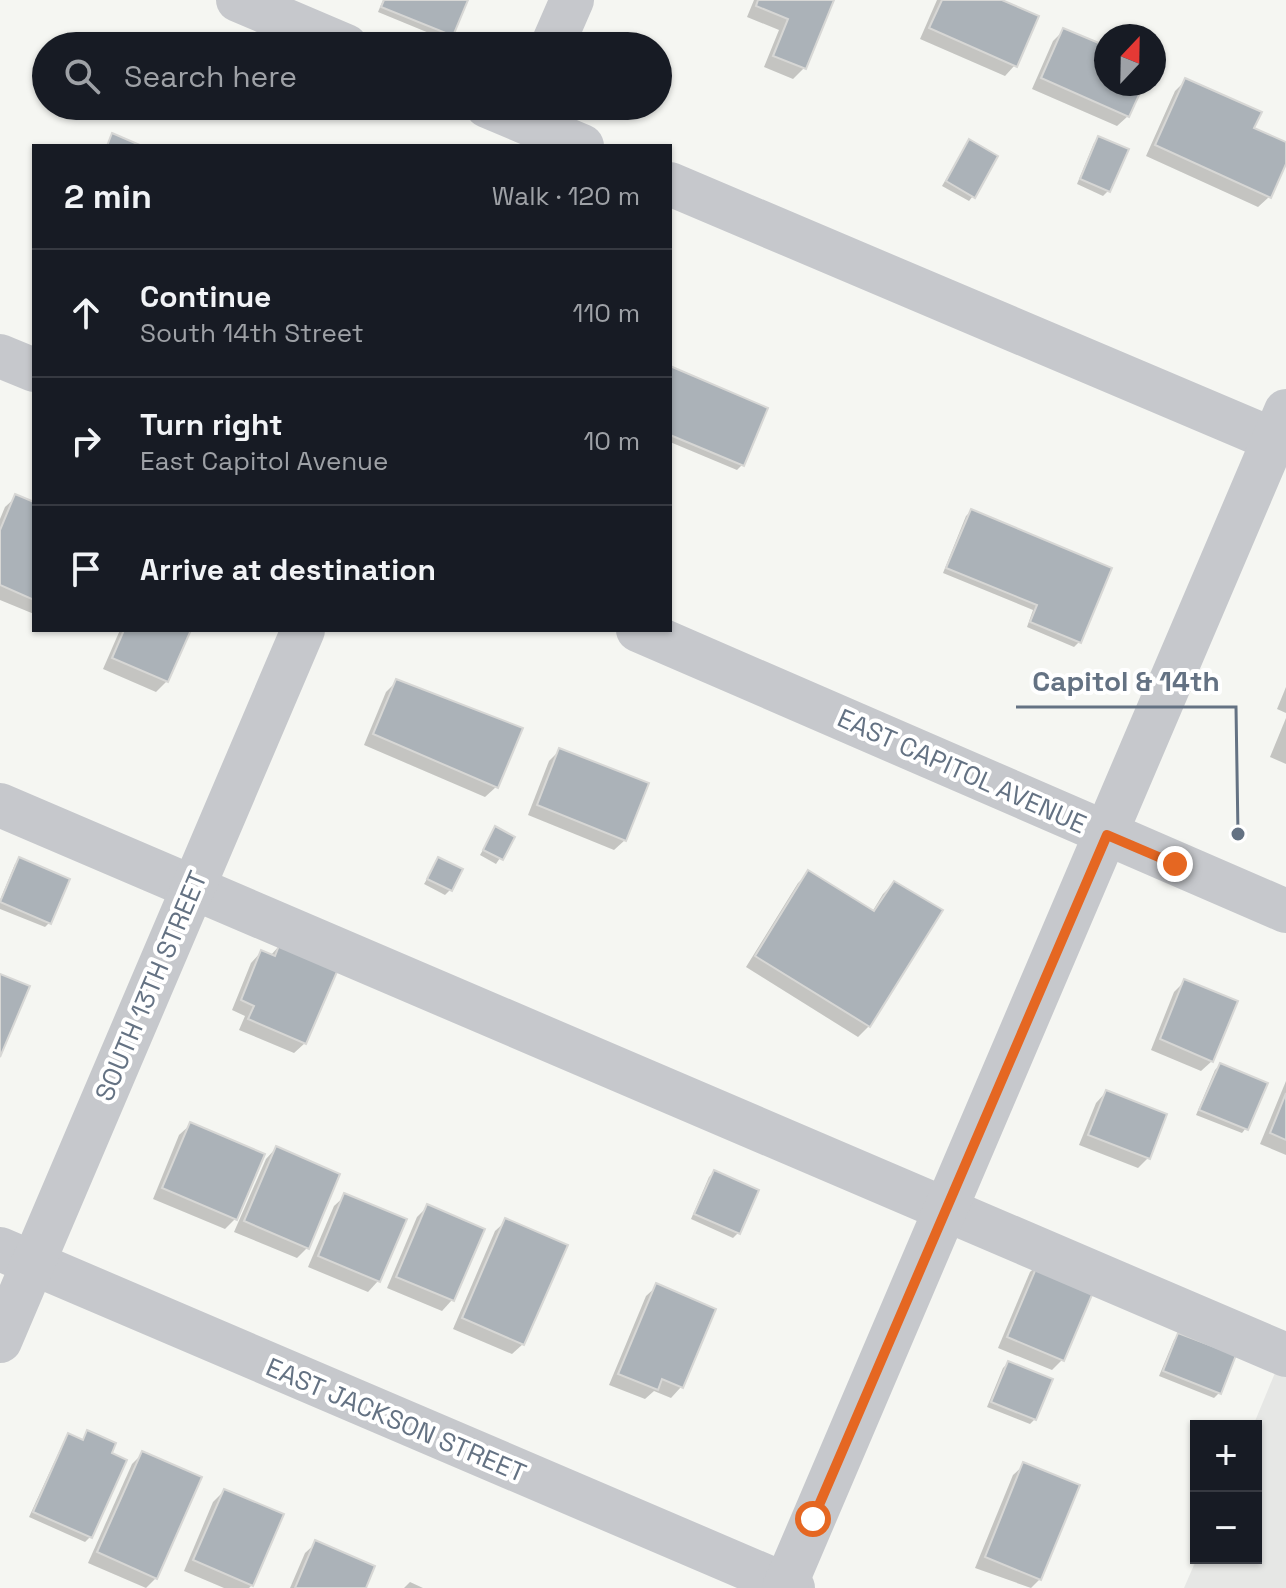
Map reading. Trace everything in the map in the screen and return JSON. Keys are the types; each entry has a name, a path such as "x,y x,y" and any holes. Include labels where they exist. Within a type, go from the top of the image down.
{"street":[{"path":"238,0 313,32"},
{"path":"558,32 572,0"},
{"path":"513,120 577,144"},
{"path":"672,185 1280,426 944,1210 788,1587"},
{"path":"0,356 32,369"},
{"name":"SOUTH 13TH STREET","path":"0,1341 16,1256 192,889 302,632"},
{"name":"EAST CAPITOL AVENUE","path":"643,632 1286,911"},
{"path":"0,805 1286,1355"},
{"name":"EAST JACKSON STREET","path":"16,1256 788,1587"}],"shaded area":[{"path":"1277,1368 1286,1372 1286,1588 1184,1588 1194,1564 1262,1564 1262,1420 1255,1420"}],"building":[{"path":"384,0 468,0 455,32 443,32 381,7"},
{"path":"758,0 834,0 806,69 773,56 788,19 756,6"},
{"path":"942,0 1002,0 1039,16 1017,67 929,28"},
{"path":"1063,28 1094,41 1094,96 1139,96 1129,117 1041,78"},
{"path":"1185,78 1262,112 1254,128 1286,142 1286,164 1271,198 1155,145"},
{"path":"112,133 137,144 108,144"},
{"path":"1098,136 1129,149 1110,192 1080,179"},
{"path":"969,139 998,156 975,198 946,181"},
{"path":"672,367 768,408 744,466 672,436"},
{"path":"15,494 32,501 32,599 0,585 0,530"},
{"path":"971,509 1112,568 1081,643 1030,622 1037,605 946,568"},
{"path":"123,632 190,632 168,682 112,658"},
{"path":"396,679 523,728 498,788 373,734"},
{"path":"559,748 649,783 626,841 537,805"},
{"path":"495,826 515,837 503,860 483,850"},
{"path":"19,857 70,879 51,924 0,902"},
{"path":"438,857 463,869 452,891 427,879"},
{"path":"808,870 874,911 894,881 943,910 870,1027 755,956"},
{"path":"280,943 339,967 306,1044 248,1019 254,1006 241,1000 261,950 275,956"},
{"path":"0,974 30,986 0,1057"},
{"path":"1184,979 1238,1001 1213,1062 1160,1039"},
{"path":"1220,1063 1268,1083 1248,1130 1199,1110"},
{"path":"1106,1090 1167,1114 1150,1159 1088,1135"},
{"path":"1286,1093 1286,1140 1270,1133"},
{"path":"190,1122 265,1154 237,1220 162,1188"},
{"path":"276,1146 340,1174 309,1249 244,1221"},
{"path":"714,1170 759,1190 740,1234 694,1214"},
{"path":"344,1193 407,1219 380,1282 318,1256"},
{"path":"427,1204 485,1229 454,1301 396,1277"},
{"path":"505,1218 568,1245 524,1345 462,1318"},
{"path":"1040,1259 1097,1283 1064,1361 1007,1337"},
{"path":"656,1283 716,1309 683,1388 662,1379 658,1390 618,1374"},
{"path":"1178,1333 1236,1355 1221,1394 1163,1371"},
{"path":"1008,1361 1053,1379 1036,1420 991,1402"},
{"path":"87,1430 116,1443 112,1453 127,1460 92,1538 33,1512 68,1433 83,1440"},
{"path":"142,1451 202,1477 157,1579 97,1552"},
{"path":"1023,1462 1080,1485 1041,1580 985,1557"},
{"path":"224,1489 284,1514 253,1586 193,1560"},
{"path":"315,1540 375,1566 366,1588 295,1588"}],"place":[{"name":"Capitol & 14th","path":"1238,834"}],"route":[{"path":"813,1519 1107,835 1175,864"}]}
